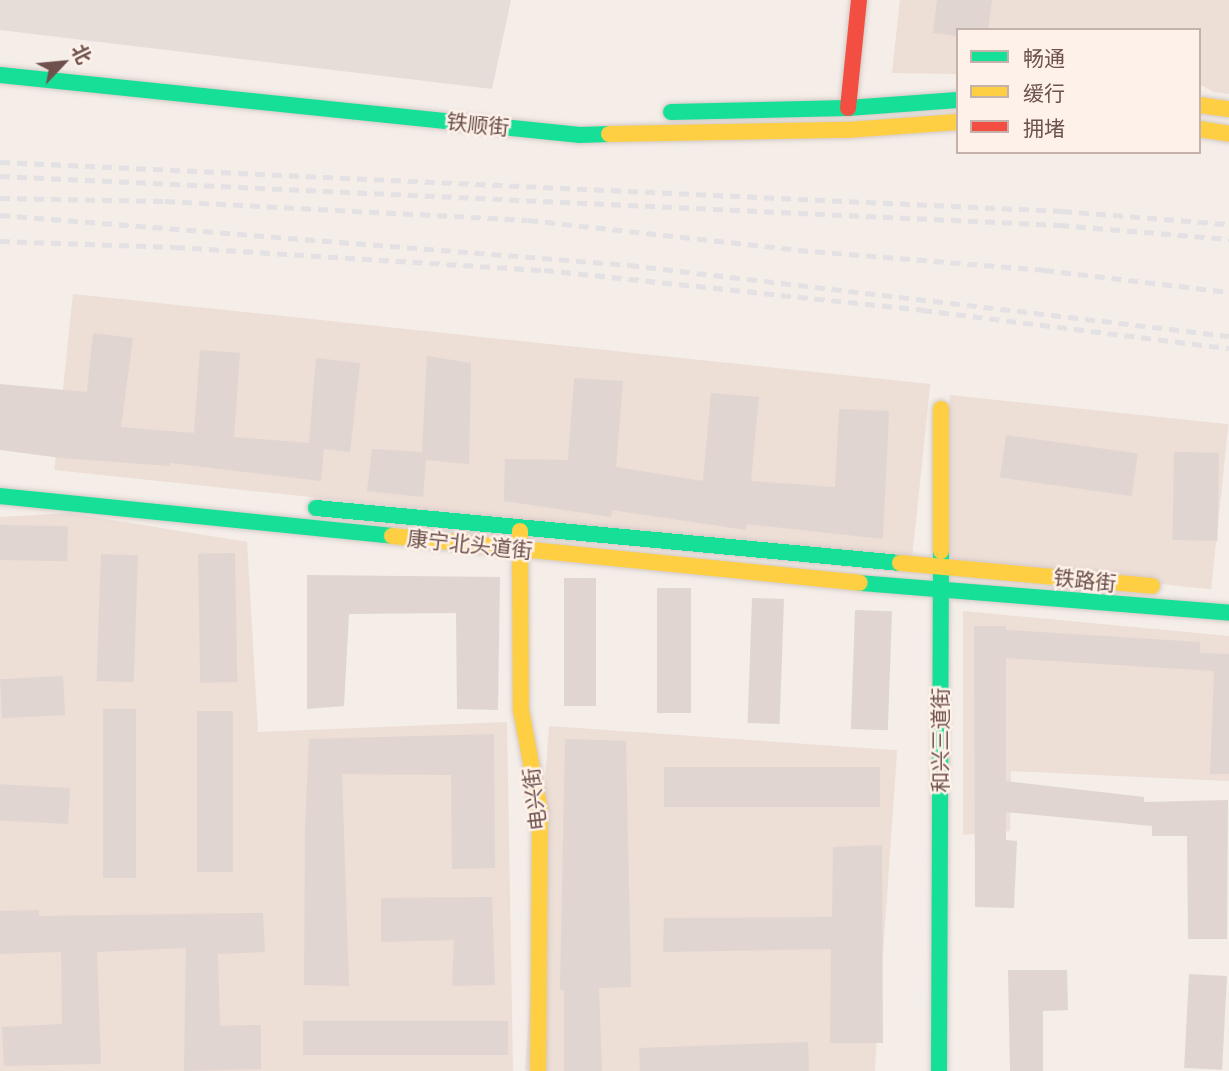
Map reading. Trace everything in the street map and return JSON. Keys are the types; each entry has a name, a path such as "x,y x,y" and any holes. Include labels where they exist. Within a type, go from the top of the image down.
{"main road":[{"path":"848,108 859,0"},
{"path":"0,61 55,64"},
{"name":"铁顺街","path":"0,75 72,80 580,135 847,130 956,122"},
{"path":"648,113 848,108 956,100"},
{"path":"1201,105 1229,109"},
{"path":"1201,129 1229,134"},
{"name":"和兴三道街","path":"939,1071 941,408"},
{"name":"康宁北头道街","path":"0,496 940,589"},
{"name":"康宁北头道街","path":"301,506 940,565"},
{"name":"电兴街","path":"520,527 521,710 540,811 538,1071"},
{"name":"铁路街","path":"940,565 1174,589"},
{"name":"铁路街","path":"940,589 1229,613"}],"shaded area":[{"path":"0,0 511,0 492,89 0,30"},
{"path":"900,0 1229,0 1229,94 1214,92 1201,85 1201,28 956,28 956,74 892,73"},
{"path":"73,294 930,384 912,560 54,470"},
{"path":"950,395 1228,424 1211,589 933,560"},
{"path":"69,513 247,542 258,732 507,722 513,1071 0,1071 0,517"},
{"path":"963,611 1229,636 1229,781 1011,771 1010,831 963,835"},
{"path":"549,726 897,750 875,1071 525,1070"}],"building":[{"path":"937,0 992,0 988,28 956,28 956,36 933,33"},
{"path":"93,333 133,338 121,427 194,433 200,350 240,353 234,437 309,443 316,358 360,363 350,452 324,449 321,481 170,463 170,466 61,458 0,450 0,384 87,392"},
{"path":"427,356 471,363 469,464 426,460 423,497 367,491 372,449 422,452"},
{"path":"574,378 623,381 616,467 703,481 711,393 759,397 751,481 835,487 839,409 889,411 883,539 747,524 746,530 612,510 611,517 504,501 505,459 568,460"},
{"path":"1006,435 1138,454 1132,496 1000,478"},
{"path":"1174,452 1219,453 1217,541 1172,540"},
{"path":"0,525 68,526 67,561 0,560"},
{"path":"235,553 237,682 200,683 198,554"},
{"path":"101,554 138,555 134,682 97,681"},
{"path":"307,575 500,577 498,710 457,709 456,613 349,614 344,706 307,709"},
{"path":"564,578 596,578 596,706 564,706"},
{"path":"657,588 691,588 691,713 657,713"},
{"path":"752,598 784,599 780,724 748,723"},
{"path":"855,610 892,611 888,730 851,729"},
{"path":"974,626 1006,626 1006,630 1200,642 1200,653 1229,654 1229,774 1210,774 1214,671 1006,658 1006,781 1144,797 1144,802 1228,800 1227,939 1188,939 1187,836 1152,836 1152,826 1006,812 1006,840 1017,841 1014,908 975,907"},
{"path":"63,676 65,715 2,718 0,679"},
{"path":"103,709 136,709 136,878 103,878"},
{"path":"197,711 233,711 233,872 197,872"},
{"path":"494,734 495,868 452,869 451,775 342,774 349,986 304,985 305,827 309,739"},
{"path":"565,739 626,741 631,987 599,988 602,1071 564,1071 564,990 560,990"},
{"path":"664,767 880,767 880,807 664,807"},
{"path":"0,784 70,788 68,824 0,820"},
{"path":"882,845 883,1043 830,1043 831,949 663,952 664,918 832,917 833,847"},
{"path":"492,897 495,985 452,986 454,940 381,942 381,898"},
{"path":"39,910 39,916 263,913 265,952 218,954 220,1026 261,1025 261,1069 184,1071 186,948 97,952 101,1064 4,1066 2,1027 62,1024 61,952 0,954 0,911"},
{"path":"1008,970 1067,970 1068,1010 1043,1011 1043,1071 1010,1071"},
{"path":"1189,974 1227,976 1222,1070 1184,1068"},
{"path":"303,1021 508,1021 508,1055 303,1055"},
{"path":"808,1042 809,1071 640,1071 639,1048"}],"railway":[{"path":"0,162 1062,211 1229,224"},
{"path":"0,176 1059,225 1229,239"},
{"path":"0,198 165,201 528,220 798,250 1044,270 1229,292"},
{"path":"0,215 629,265 1229,336"},
{"path":"0,241 175,247 544,270 922,310 1229,348"}],"traffic: fast":[{"path":"0,75 580,135 609,134"},
{"path":"671,112 848,108 956,100"},
{"path":"0,496 392,536"},
{"path":"316,508 900,563"},
{"path":"939,1071 941,551"},
{"path":"860,583 1229,613"}],"traffic: slow":[{"path":"1201,105 1229,109"},
{"path":"609,134 847,130 956,122"},
{"path":"1201,129 1229,134"},
{"path":"941,409 941,551"},
{"path":"520,531 521,710 540,811 538,1071"},
{"path":"392,536 860,583"},
{"path":"900,563 1152,586"}],"traffic: jam":[{"path":"848,108 859,0"}]}
